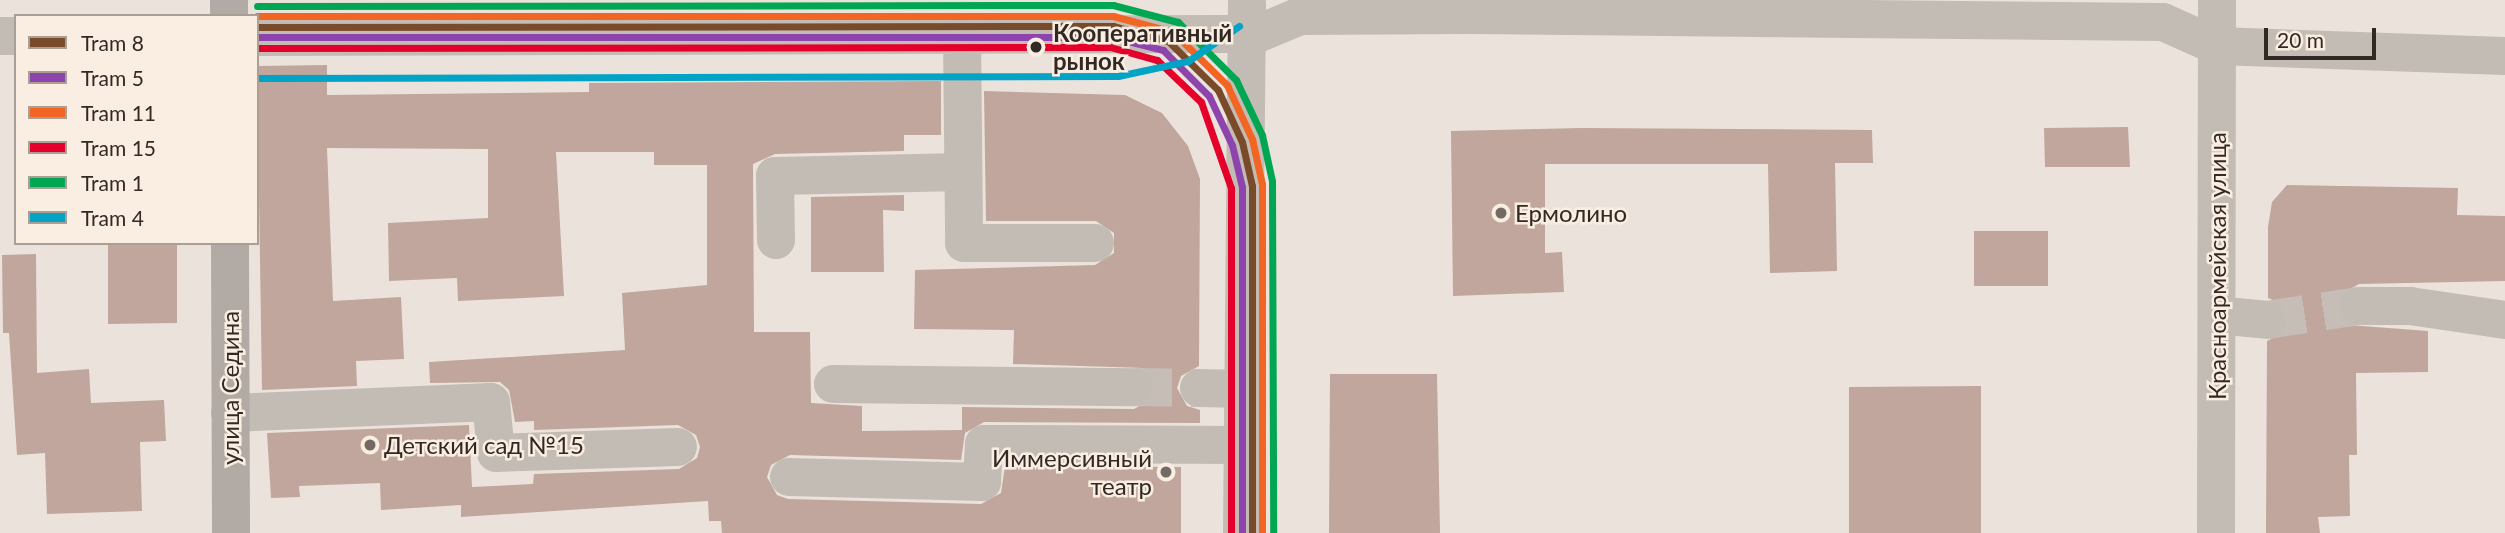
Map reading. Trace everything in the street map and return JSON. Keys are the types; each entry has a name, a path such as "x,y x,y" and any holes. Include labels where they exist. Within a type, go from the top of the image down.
{"main road":[{"name":"улица Седина","path":"230,245 231,533"}],"street":[{"name":"Красноармейская улица","path":"2216,533 2217,0"},
{"path":"259,37 961,36 1247,17 1313,16 2163,22 2217,46 2505,56"},
{"path":"1242,533 1247,17"},
{"path":"961,36 964,243 1095,243"},
{"path":"776,240 775,176 963,172"},
{"path":"2359,306 2410,306 2505,320"},
{"path":"2217,315 2267,320"},
{"path":"834,384 1134,387"},
{"path":"1199,388 1243,389"},
{"path":"230,413 491,402 496,453 678,447"},
{"path":"789,477 982,482 984,444 1243,445"}],"building":[{"path":"327,65 327,95 589,92 589,83 941,81 941,135 904,135 904,151 775,154 753,164 754,332 810,332 811,403 862,406 862,431 962,430 962,407 1134,409 1152,399 1156,387 1144,368 1013,364 1014,330 914,329 915,270 1095,265 1114,253 1114,233 1096,221 986,221 984,91 1125,95 1162,113 1188,146 1200,179 1199,366 1181,376 1177,388 1187,406 1200,410 1200,423 984,422 965,433 961,460 790,455 771,465 767,477 777,495 788,499 981,504 1001,493 1005,466 1181,467 1181,533 722,533 721,521 709,521 708,501 461,517 461,505 381,510 380,483 299,486 300,497 271,498 267,433 469,425 472,487 533,484 534,474 679,469 697,458 700,447 696,435 678,425 534,430 534,421 515,422 509,390 500,382 430,383 429,362 625,350 622,293 707,285 707,165 654,165 654,152 556,152 564,296 458,301 457,278 389,281 388,223 488,218 488,149 327,148 333,301 401,297 404,359 356,361 357,386 262,390 259,66"},
{"path":"2128,127 2130,167 2045,167 2044,128"},
{"path":"1582,128 1872,130 1873,163 1835,163 1837,271 1770,273 1768,164 1545,164 1545,253 1562,252 1564,292 1453,296 1451,131"},
{"path":"2287,185 2458,188 2457,215 2505,216 2505,281 2359,284 2340,295 2340,316 2349,325 2428,331 2428,372 2356,373 2357,455 2349,455 2350,516 2318,517 2320,533 2266,533 2267,341 2284,333 2289,321 2280,303 2268,298 2268,227 2272,202"},
{"path":"904,195 904,211 883,210 884,272 811,272 811,197"},
{"path":"1974,231 2048,231 2048,286 1974,286"},
{"path":"108,245 177,245 177,323 108,324"},
{"path":"36,254 37,373 89,369 91,403 164,400 166,441 140,442 142,511 47,514 45,453 17,455 9,333 3,333 2,255"},
{"path":"1330,374 1437,374 1440,533 1329,533"},
{"path":"1981,386 1981,533 1849,533 1849,387"}],"tunnel":[{"path":"2267,320 2359,306"},
{"path":"1134,387 1199,388"}],"tram line":[{"name":"1","path":"257,6 1113,5 1178,22 1236,80 1262,135 1272,181 1273,533"},
{"name":"11","path":"259,16 1113,16 1173,32 1227,85 1252,139 1262,184 1262,533"},
{"name":"8","path":"259,27 1113,26 1168,41 1218,90 1242,142 1252,186 1252,533"},
{"name":"4","path":"259,78 1118,76 1188,61 1239,26"},
{"name":"5","path":"259,37 1112,37 1163,50 1209,96 1232,145 1242,187 1242,533"},
{"name":"15","path":"259,48 1110,47 1157,60 1201,102 1231,188 1231,533"}],"place":[{"name":"Кооперативный рынок","path":"1036,47"},
{"name":"Ермолино","path":"1501,213"},
{"name":"Детский сад №15","path":"370,445"},
{"name":"Иммерсивный театр","path":"1166,472"}]}
